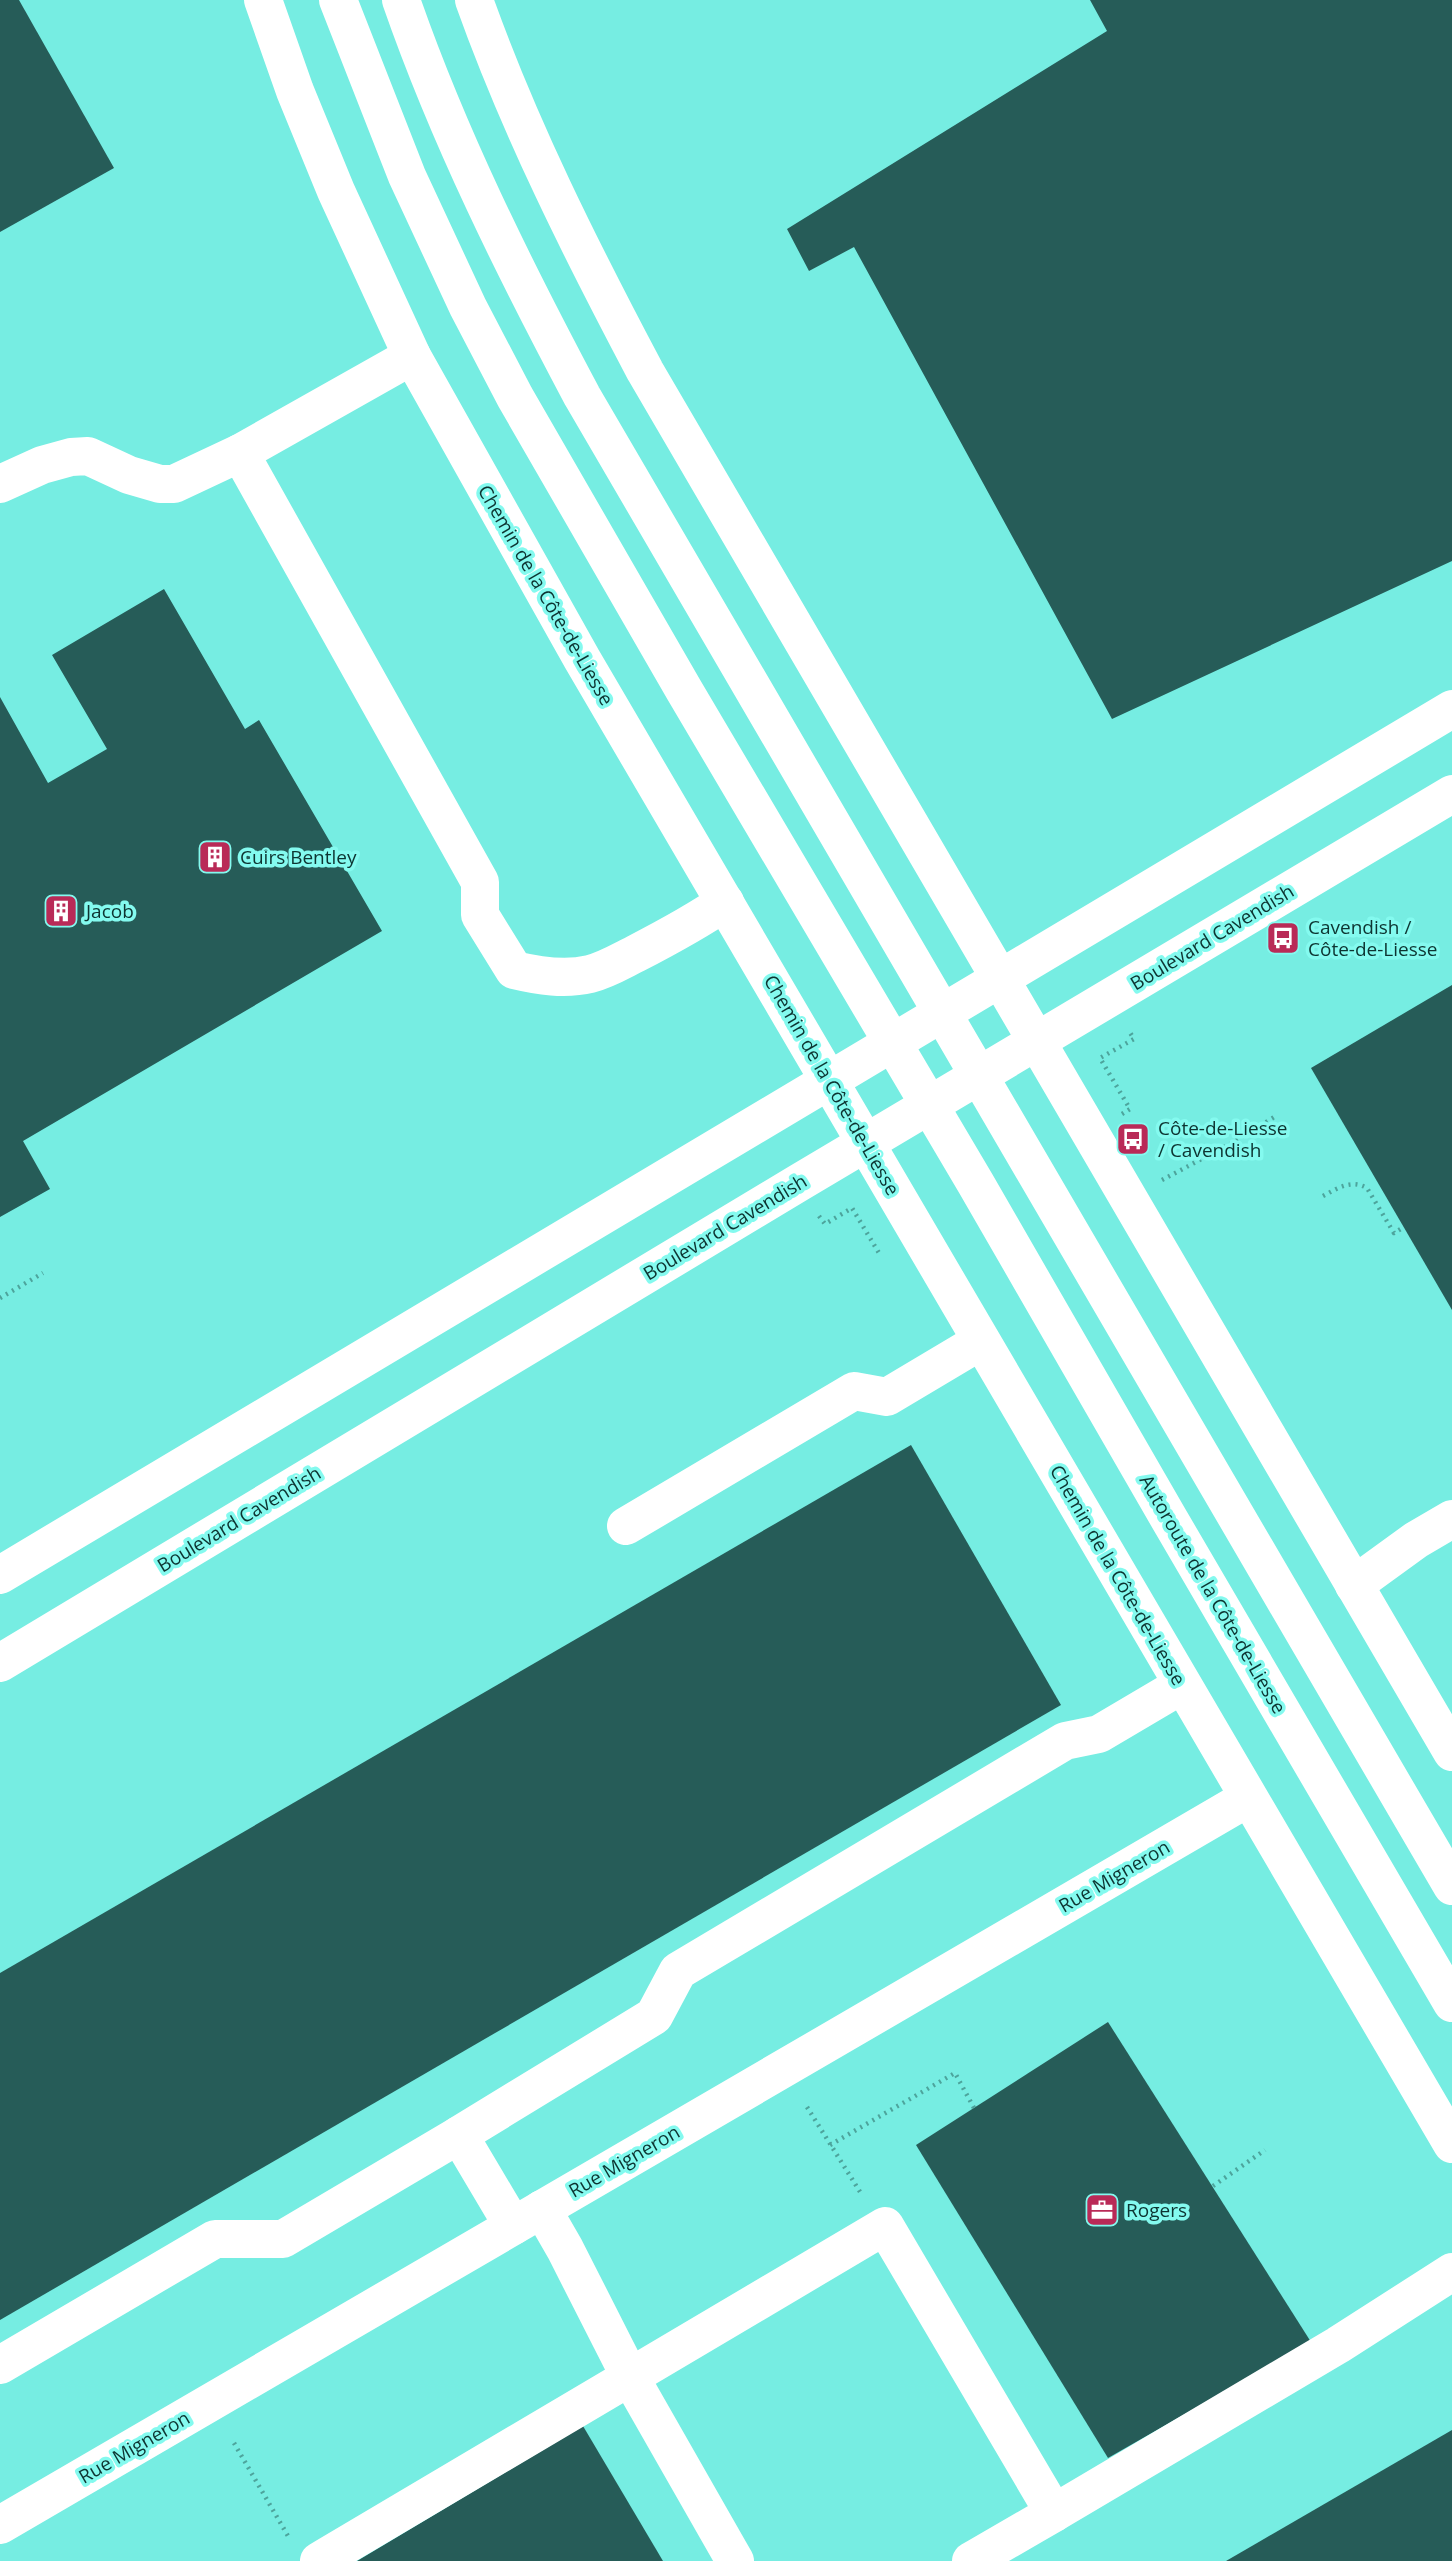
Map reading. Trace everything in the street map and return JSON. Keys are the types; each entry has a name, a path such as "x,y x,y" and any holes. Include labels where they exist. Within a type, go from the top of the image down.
{"main road":[{"name":"Chemin de la Côte-de-Liesse","path":"263,0 295,91 326,167 412,356 500,516 1452,2144"},
{"name":"Autoroute de la Côte-de-Liesse","path":"338,0 407,176 468,307 515,397 1452,2003"},
{"path":"401,0 431,81 474,182 548,332 624,470 1452,1886"},
{"path":"474,0 528,138 652,383 1452,1752"},
{"path":"0,484 42,465 88,456 129,475 160,484 174,484 240,453 412,356"},
{"path":"240,453 480,883 480,915 514,970 543,976 589,974 612,966 663,940 725,902"},
{"path":"0,1575 1452,709"},
{"name":"Boulevard Cavendish","path":"0,1663 1452,794"},
{"path":"626,1526 854,1391 887,1397 981,1341"},
{"path":"1354,1585 1416,1540 1452,1519"},
{"path":"0,2365 215,2239 283,2239 654,2016 678,1971 1065,1741 1099,1734 1182,1685"},
{"name":"Rue Migneron","path":"0,2525 1248,1798"},
{"path":"459,2135 528,2218 565,2249 630,2377 735,2561"},
{"path":"319,2561 886,2225 1054,2513"},
{"path":"971,2561 1338,2345 1452,2272"}],"path":[{"path":"1120,1115 1130,1109 1100,1058 1134,1039"},
{"path":"1158,1182 1228,1145 1276,1115"},
{"path":"1323,1196 1342,1186 1361,1185 1367,1188 1394,1233 1404,1227"},
{"path":"819,1216 825,1224 852,1208 874,1245"},
{"path":"0,1298 43,1273"},
{"path":"830,2145 955,2073 975,2108"},
{"path":"807,2107 855,2186"},
{"path":"1213,2186 1265,2150"},
{"path":"234,2443 278,2518"}],"building":[{"path":"0,0 19,0 114,168 0,232"},
{"path":"1090,0 1452,0 1452,561 1112,719 854,247 809,271 787,229 1107,31"},
{"name":"Cuirs Bentley","path":"164,589 245,729 259,720 382,931 23,1141 50,1189 0,1217 0,697 48,783 107,749 52,655"},
{"path":"1452,985 1452,1310 1311,1068"},
{"path":"911,1445 1061,1705 0,2320 0,1973"},
{"path":"1108,2022 1311,2342 1108,2458 916,2145"},
{"path":"583,2426 663,2561 357,2561"},
{"path":"1452,2430 1452,2561 1226,2561"}],"place":[{"name":"Cuirs Bentley","path":"215,857"},
{"name":"Jacob","path":"61,911"},
{"name":"Cavendish / Côte-de-Liesse","path":"1283,938"},
{"name":"Côte-de-Liesse / Cavendish","path":"1133,1139"},
{"name":"Rogers","path":"1102,2210"}]}
